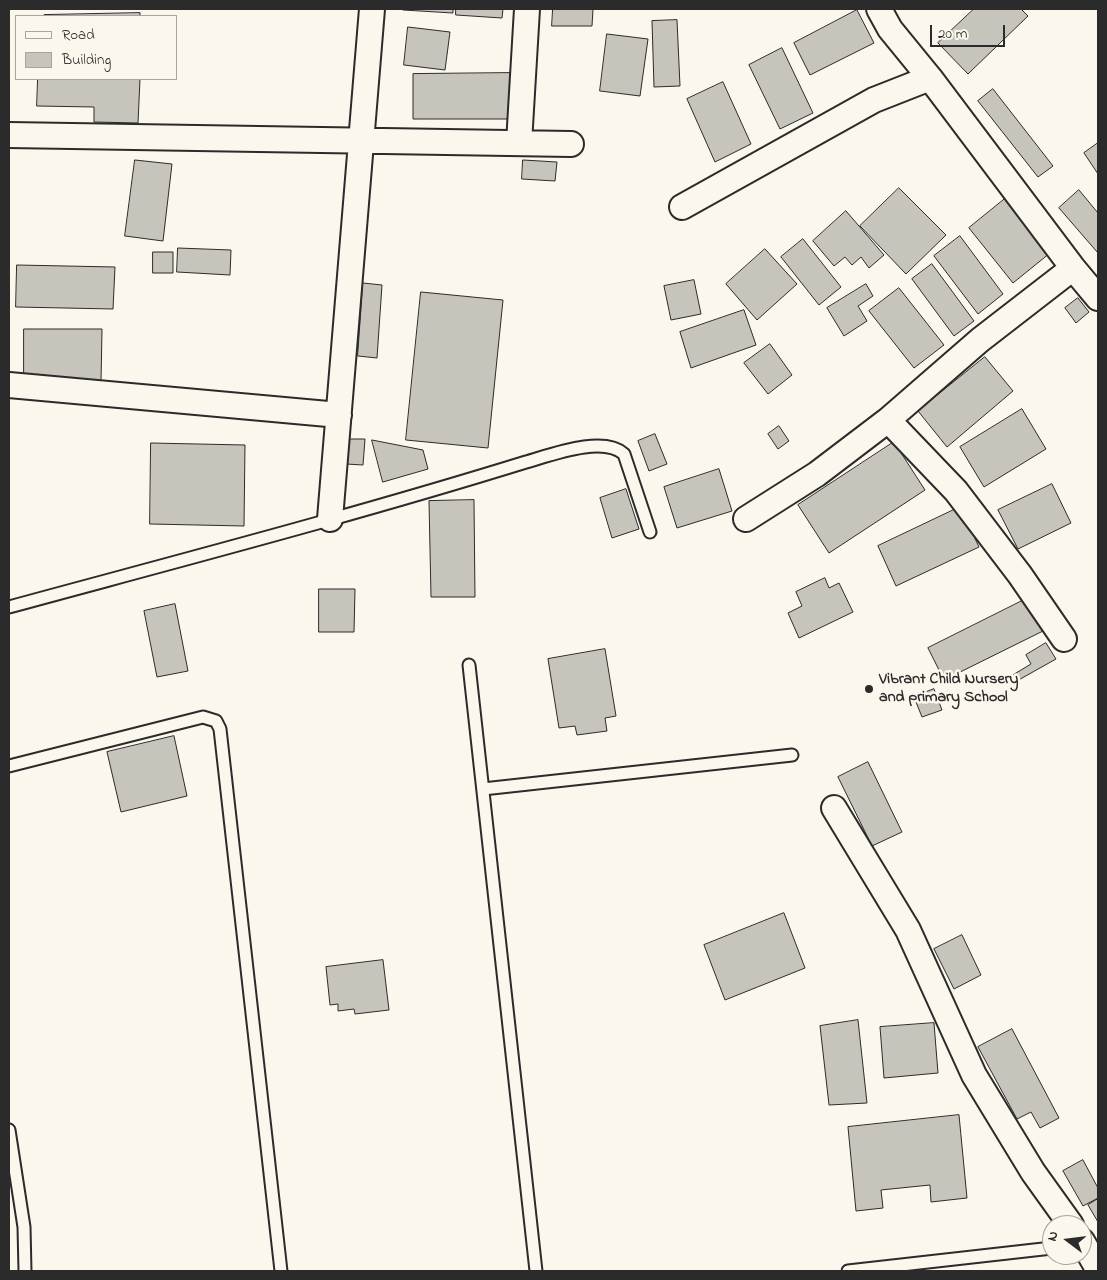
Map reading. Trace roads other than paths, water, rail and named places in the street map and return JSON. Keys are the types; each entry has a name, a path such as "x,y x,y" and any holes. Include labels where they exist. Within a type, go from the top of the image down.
{"street":[{"path":"330,519 372,9"},
{"path":"519,143 528,9"},
{"path":"879,9 890,29 930,78 1073,268 1098,298"},
{"path":"682,207 874,100 930,78"},
{"path":"9,134 571,144"},
{"path":"746,520 818,474 888,420 980,340 1073,268"},
{"path":"9,385 339,415"},
{"path":"888,420 956,491 1020,574 1064,639"},
{"path":"834,808 908,930 974,1075 1033,1172 1064,1215"}],"lane":[{"path":"9,607 449,486 561,452 608,446 618,449 624,454 650,532"},
{"path":"469,665 536,1271"},
{"path":"9,766 203,717 216,721 220,729 281,1271"},
{"path":"483,789 792,755"},
{"path":"9,1130 13,1167 24,1227 25,1271"},
{"path":"848,1271 1042,1249"}],"place":[{"name":"Vibrant Child Nursery and primary School","path":"869,689"}]}
